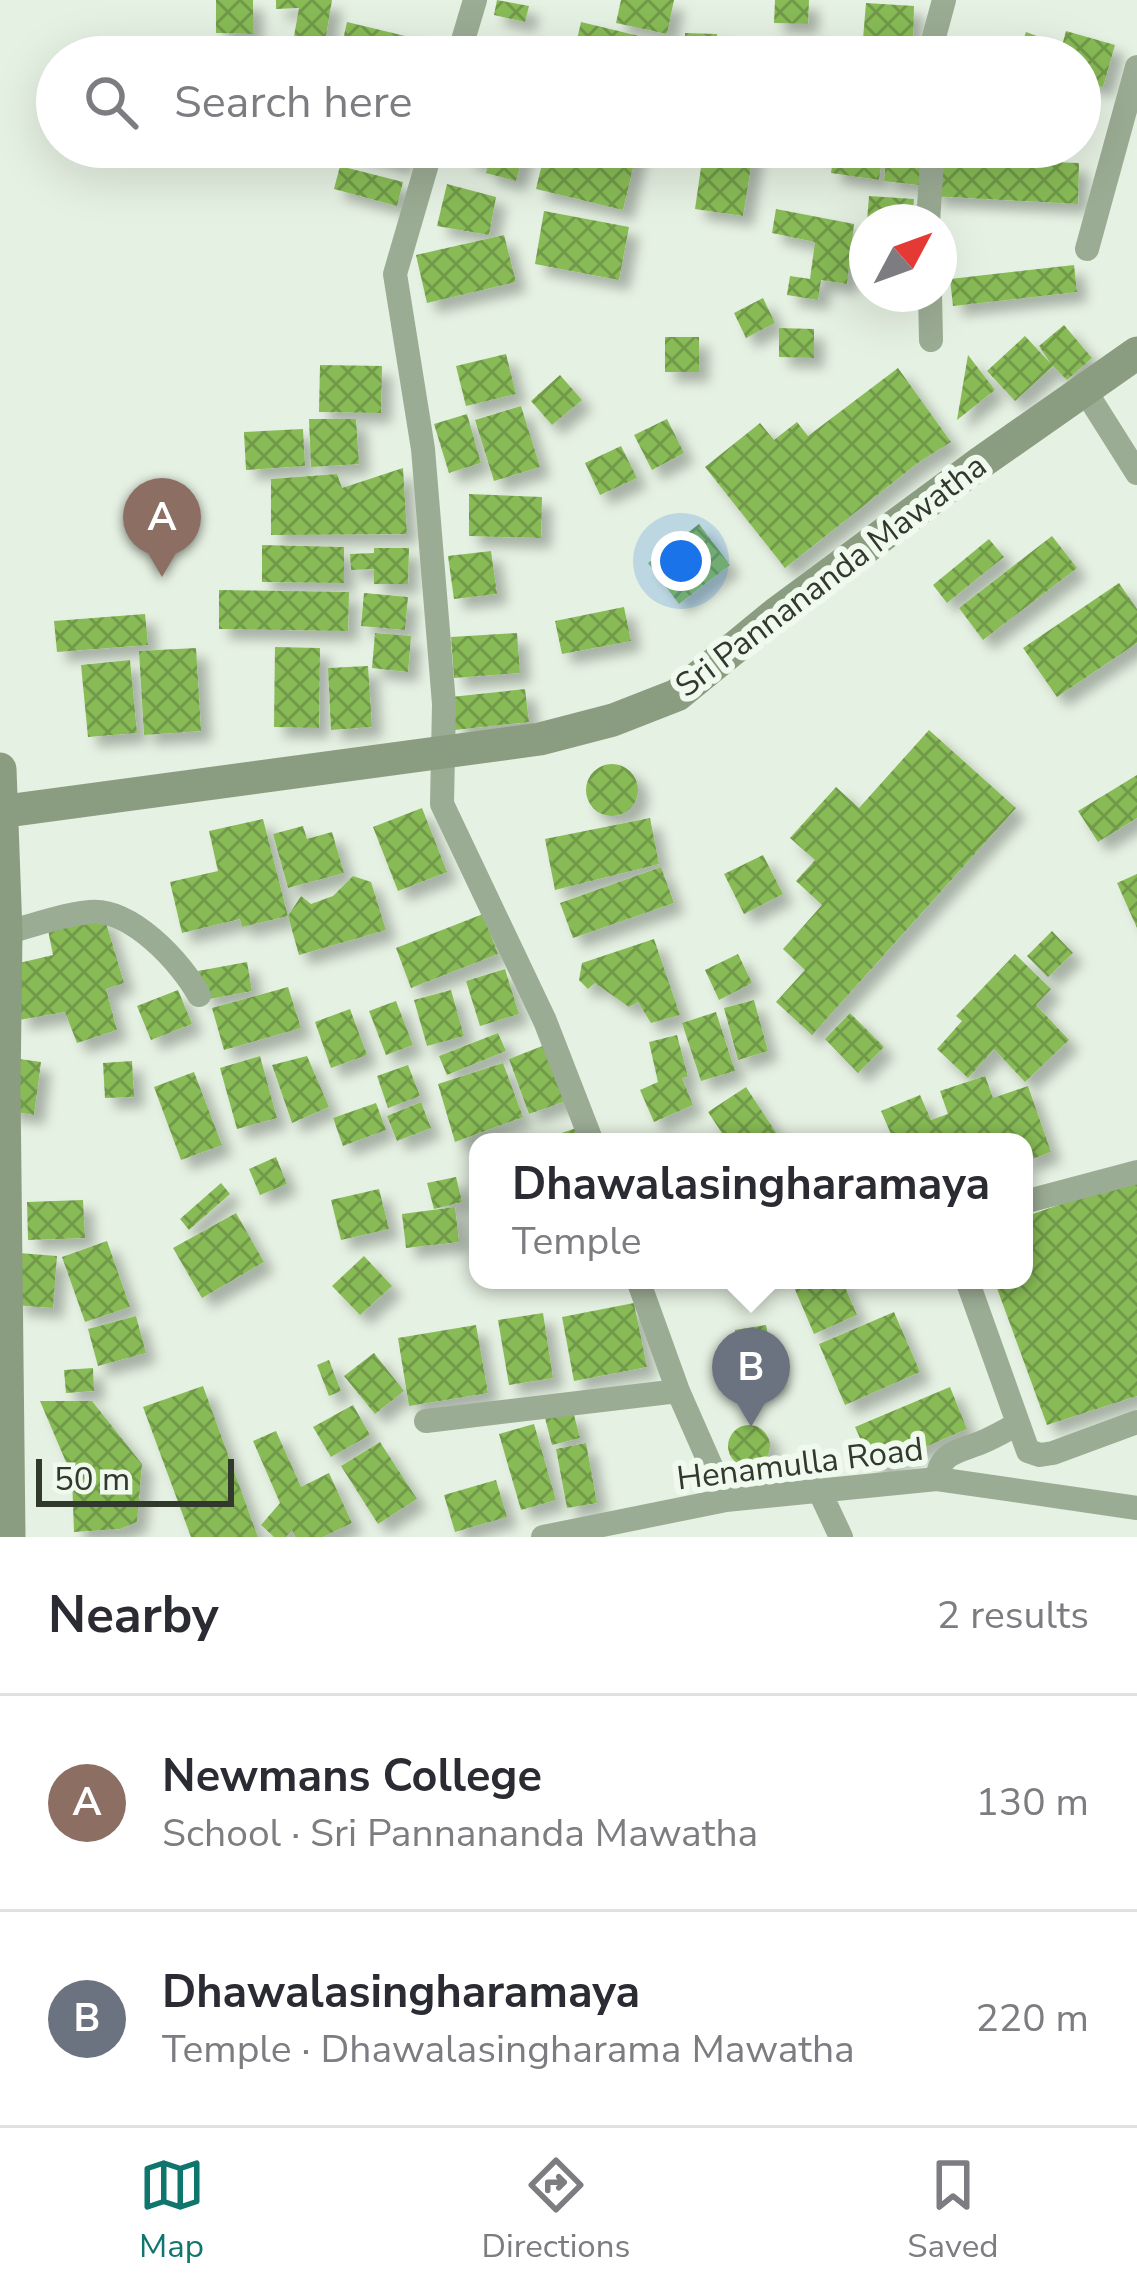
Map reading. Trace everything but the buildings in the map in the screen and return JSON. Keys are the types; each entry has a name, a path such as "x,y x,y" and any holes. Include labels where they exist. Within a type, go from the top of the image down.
{"main road":[{"name":"Sri Pannananda Mawatha","path":"0,812 540,739 614,720 676,695 777,613 1137,353"},
{"path":"0,769 6,933 2,1090 9,1537"}],"street":[{"path":"464,36 475,0"},
{"path":"935,36 944,0"},
{"path":"1087,249 1137,67"},
{"path":"426,168 395,274 423,449 444,704 442,804 545,1021 589,1133"},
{"path":"929,204 932,168"},
{"path":"930,312 931,340"},
{"path":"1084,388 1137,473"},
{"path":"6,933 95,911 123,920 160,945 187,973 199,995"},
{"path":"1033,1200 1137,1172"},
{"path":"641,1289 725,1500"},
{"path":"970,1289 1028,1451 1040,1455 1137,1422"},
{"path":"426,1421 678,1391"},
{"path":"937,1479 944,1457 1017,1424"},
{"name":"Henamulla Road","path":"543,1537 725,1500 937,1479 1137,1508"},
{"path":"819,1490 841,1537"}],"place":[{"name":"Newmans College","path":"162,577"},
{"name":"Dhawalasingharamaya","path":"751,1427"}]}
